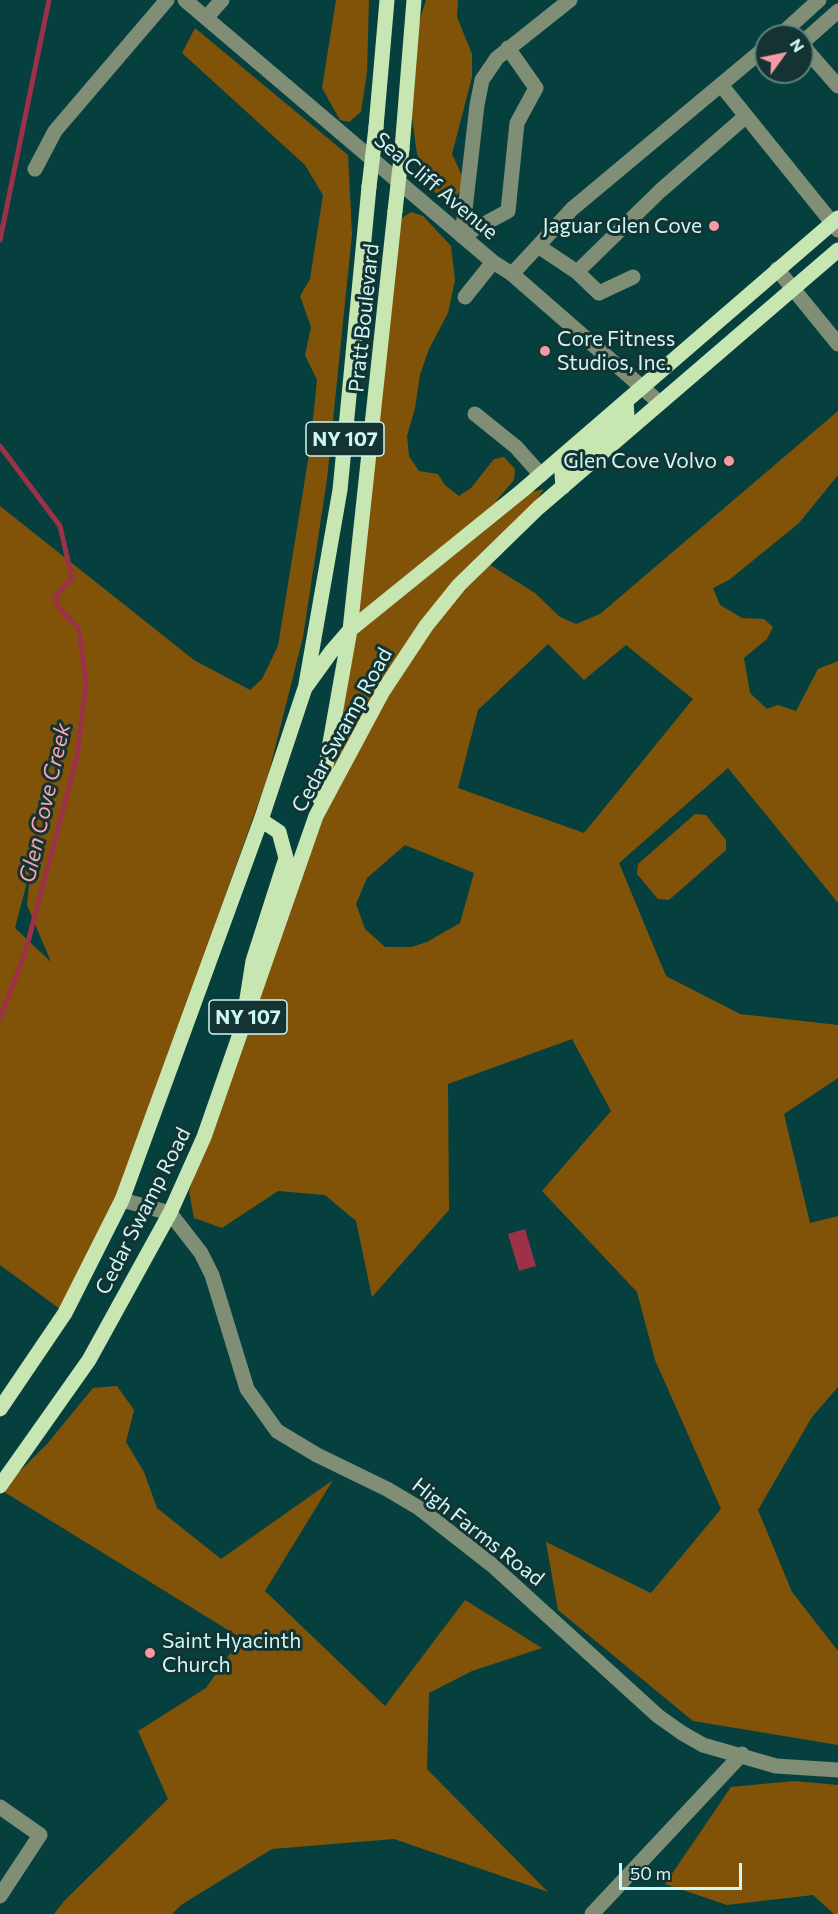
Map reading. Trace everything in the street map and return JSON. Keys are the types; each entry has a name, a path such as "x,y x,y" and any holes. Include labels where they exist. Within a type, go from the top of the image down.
{"main road":[{"name":"Pratt Boulevard","path":"305,688 340,490 387,0"},
{"name":"Pratt Boulevard","path":"316,816 350,630 402,149 414,0"},
{"name":"Cedar Swamp Road","path":"0,1409 65,1312 122,1200 261,820 305,688 350,630 542,475 777,269 836,224"},
{"name":"Cedar Swamp Road","path":"0,1486 89,1360 170,1213 204,1137 243,1032 316,816 383,691 426,626 459,585 501,542 838,250"},
{"path":"563,486 562,474 567,467 627,416 626,402"},
{"path":"243,1032 253,962 286,858 279,832 261,820"}],"street":[{"path":"35,169 55,131 167,0"},
{"name":"Sea Cliff Avenue","path":"185,0 462,236 512,274 660,403"},
{"path":"206,18 222,0"},
{"path":"462,236 480,88 497,58 570,0"},
{"path":"796,24 819,0"},
{"path":"814,33 838,11"},
{"path":"462,236 508,211 517,123 536,88 508,48"},
{"path":"512,274 572,209 754,57"},
{"path":"814,58 838,86"},
{"path":"721,85 836,224"},
{"path":"577,272 660,191 746,116"},
{"path":"538,246 577,272 599,292 633,277"},
{"path":"465,297 494,262"},
{"path":"777,269 838,344"},
{"path":"475,414 516,447 542,475"},
{"path":"122,1200 170,1213"},
{"name":"High Farms Road","path":"170,1213 201,1253 212,1275 247,1389 277,1431 419,1508 492,1565 658,1716 703,1745 742,1754 776,1766 838,1770"},
{"path":"592,1914 742,1754"},
{"path":"0,1807 40,1835 0,1896"}],"shaded area":[{"path":"336,0 369,0 367,72 361,112 349,122 340,120 322,88"},
{"path":"426,0 458,0 457,17 472,54 472,77 452,154 463,178 462,187 458,194 447,198 438,195 429,186 423,172 417,154 411,110 417,29"},
{"path":"195,28 348,155 352,234 327,479 303,637 268,776 106,1230 64,1312 0,1265 0,506 194,660 250,690 262,679 278,646 310,448 317,380 305,355 311,327 300,296 310,279 323,195 305,165 182,53","holes":["31,867 27,905 51,962 15,928"]},
{"path":"411,212 423,216 451,246 455,280 448,313 429,349 420,375 415,408 407,436 409,456 419,471 438,474 445,485 459,496 471,488 494,459 504,457 515,469 514,480 496,501 544,489 517,527 484,561 535,593 560,617 576,624 600,614 838,411 838,475 799,523 729,580 713,588 720,605 742,618 764,619 773,627 767,639 744,658 750,693 767,709 778,705 796,711 818,669 838,661 838,903 728,768 619,863 666,976 740,1014 838,1025 838,1078 784,1114 810,1223 838,1216 838,1387 812,1417 758,1510 792,1592 838,1651 838,1745 693,1721 558,1610 546,1542 651,1593 721,1509 655,1360 637,1292 542,1191 611,1111 572,1039 448,1084 449,1210 372,1297 356,1221 325,1195 278,1191 222,1228 194,1218 189,1191 317,818 398,233 402,218","holes":["548,644 584,680 626,645 693,699 584,833 458,788 478,710","405,845 474,873 460,923 427,942 411,947 385,947 365,929 356,904 367,878"]},
{"path":"695,814 706,815 726,840 726,850 669,900 658,899 637,874 638,864"},
{"path":"525,1229 536,1266 519,1271 508,1234"},
{"path":"117,1386 134,1410 126,1442 144,1472 157,1508 221,1559 333,1480 265,1591 385,1706 465,1600 542,1648 472,1671 429,1693 427,1769 548,1892 394,1839 272,1849 181,1905 172,1914 54,1914 64,1901 168,1799 138,1731 206,1688 241,1638 1,1490 47,1444 93,1388"},
{"path":"794,1781 838,1785 838,1914 834,1914 813,1895 727,1905 665,1884 731,1787"}],"waterway":[{"name":"Glen Cove Creek","path":"0,240 49,0"},
{"name":"Glen Cove Creek","path":"0,446 60,526 72,578 55,597 59,608 79,629 86,683 77,757 25,953 0,1018"}],"place":[{"name":"Jaguar Glen Cove","path":"714,226"},
{"name":"Core Fitness Studios, Inc.","path":"545,351"},
{"name":"Glen Cove Volvo","path":"729,461"},
{"name":"Saint Hyacinth Church","path":"150,1653"}]}
